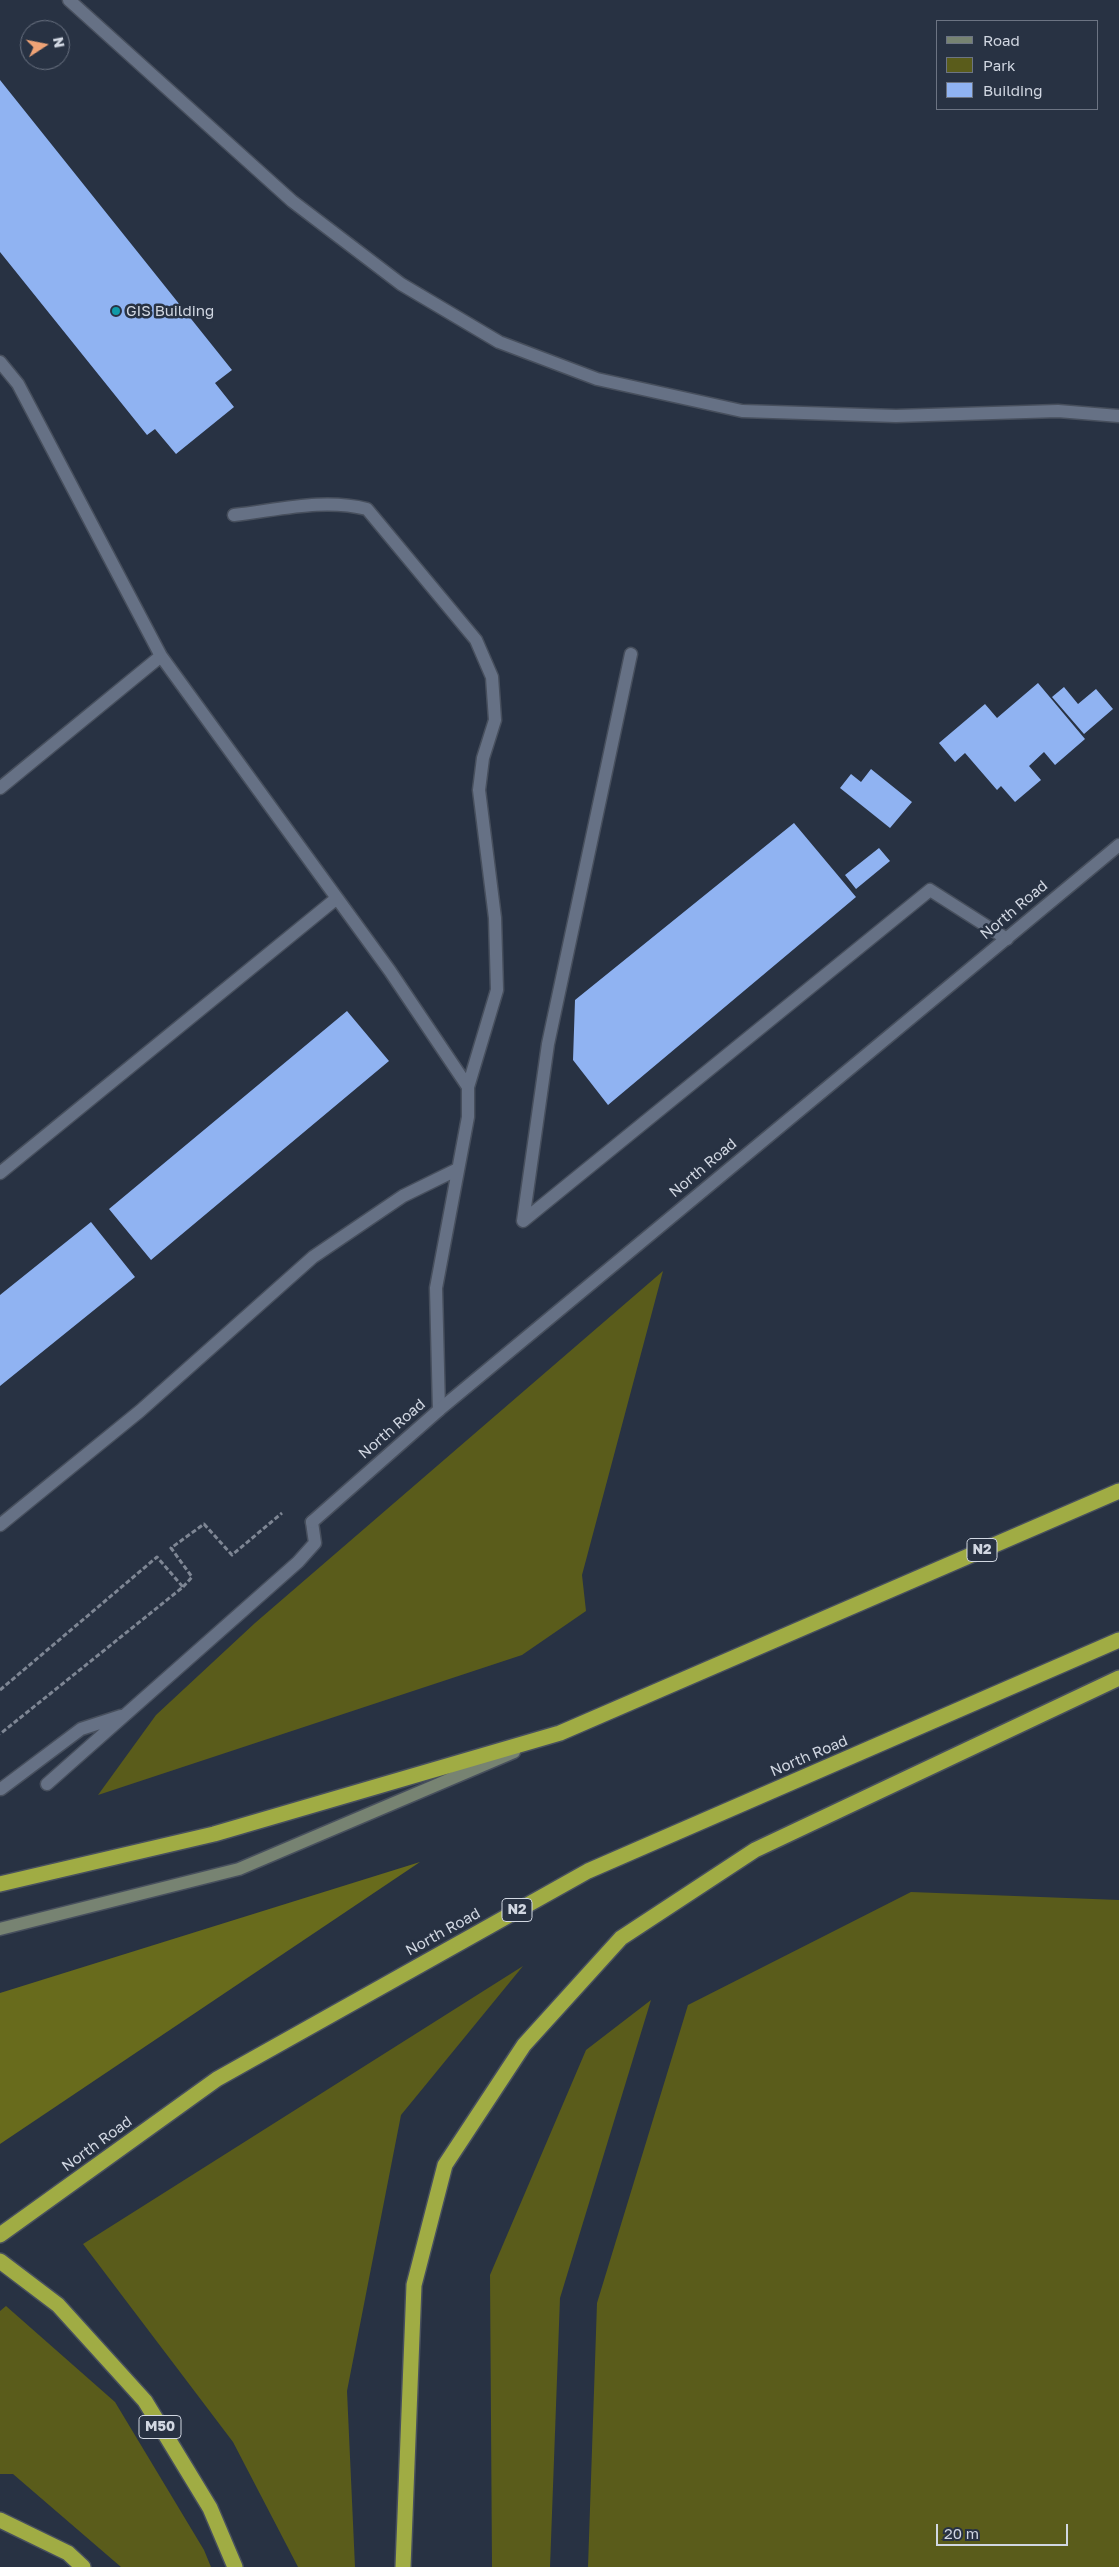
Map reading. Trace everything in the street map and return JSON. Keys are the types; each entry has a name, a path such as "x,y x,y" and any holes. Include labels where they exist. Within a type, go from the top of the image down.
{"highway":[{"name":"N2","path":"560,1733 1119,1491"},
{"name":"North Road","path":"0,2235 217,2079 588,1871 1119,1640"},
{"path":"403,2567 414,2285 445,2165 524,2045 621,1938 755,1850 1119,1678"},
{"path":"0,1884 214,1834 560,1733"},
{"name":"M50","path":"0,2261 58,2305 145,2401 210,2508 235,2567"},
{"path":"0,2520 68,2553 84,2567"}],"main road":[{"path":"0,1929 239,1869 560,1733"}],"street":[{"path":"68,0 292,201 401,284 499,342 597,379 742,411 896,416 1058,411 1119,416"},
{"path":"0,362 18,384 161,656 337,898 438,1040 468,1087"},
{"path":"234,514 314,504 345,503 367,509 476,640 492,677 495,720 483,758 479,790 496,918 497,990 468,1087 468,1117 436,1288 439,1410"},
{"path":"631,654 548,1044 523,1221 930,890 1007,939"},
{"path":"0,788 161,656"},
{"name":"North Road","path":"125,1715 298,1562 315,1543 312,1522 439,1410 1119,845"},
{"path":"0,1173 337,898"},
{"path":"0,1525 140,1411 313,1257 403,1196 458,1169"},
{"path":"46,1784 125,1715"},
{"path":"1,1789 81,1729 125,1715"}],"path":[{"path":"0,1734 183,1587 192,1577 171,1548 204,1524 232,1555 289,1507"},
{"path":"0,1690 157,1557 183,1587"}],"green space":[{"path":"663,1271 582,1575 586,1611 522,1655 98,1795 156,1715 255,1623"},
{"path":"911,1892 1119,1900 1119,2567 588,2567 597,2303 688,2005"},
{"path":"523,1966 401,2115 347,2391 355,2567 298,2567 233,2442 83,2244"},
{"path":"651,2000 560,2298 550,2567 492,2567 490,2275 586,2050"},
{"path":"6,2306 115,2402 204,2550 211,2567 121,2567 13,2474 0,2474 0,2311"}],"shaded area":[{"path":"420,1862 0,2144 0,1993"}],"building":[{"name":"GIS Building","path":"0,80 232,370 215,383 234,407 176,454 155,429 147,435 0,252"},
{"path":"1038,683 1085,739 1055,765 1044,752 1029,766 1041,780 1015,802 1001,786 997,790 965,753 955,762 939,743 985,704 997,718"},
{"path":"1064,687 1078,704 1096,689 1113,709 1084,734 1052,697"},
{"path":"871,769 912,802 890,828 840,788 851,774 861,782"},
{"path":"794,823 856,897 608,1105 573,1060 575,1000"},
{"path":"879,848 890,861 856,889 845,875"},
{"path":"347,1011 389,1061 151,1260 109,1209"},
{"path":"91,1222 135,1277 0,1386 0,1295"}],"place":[{"name":"GIS Building","path":"116,311"}]}
